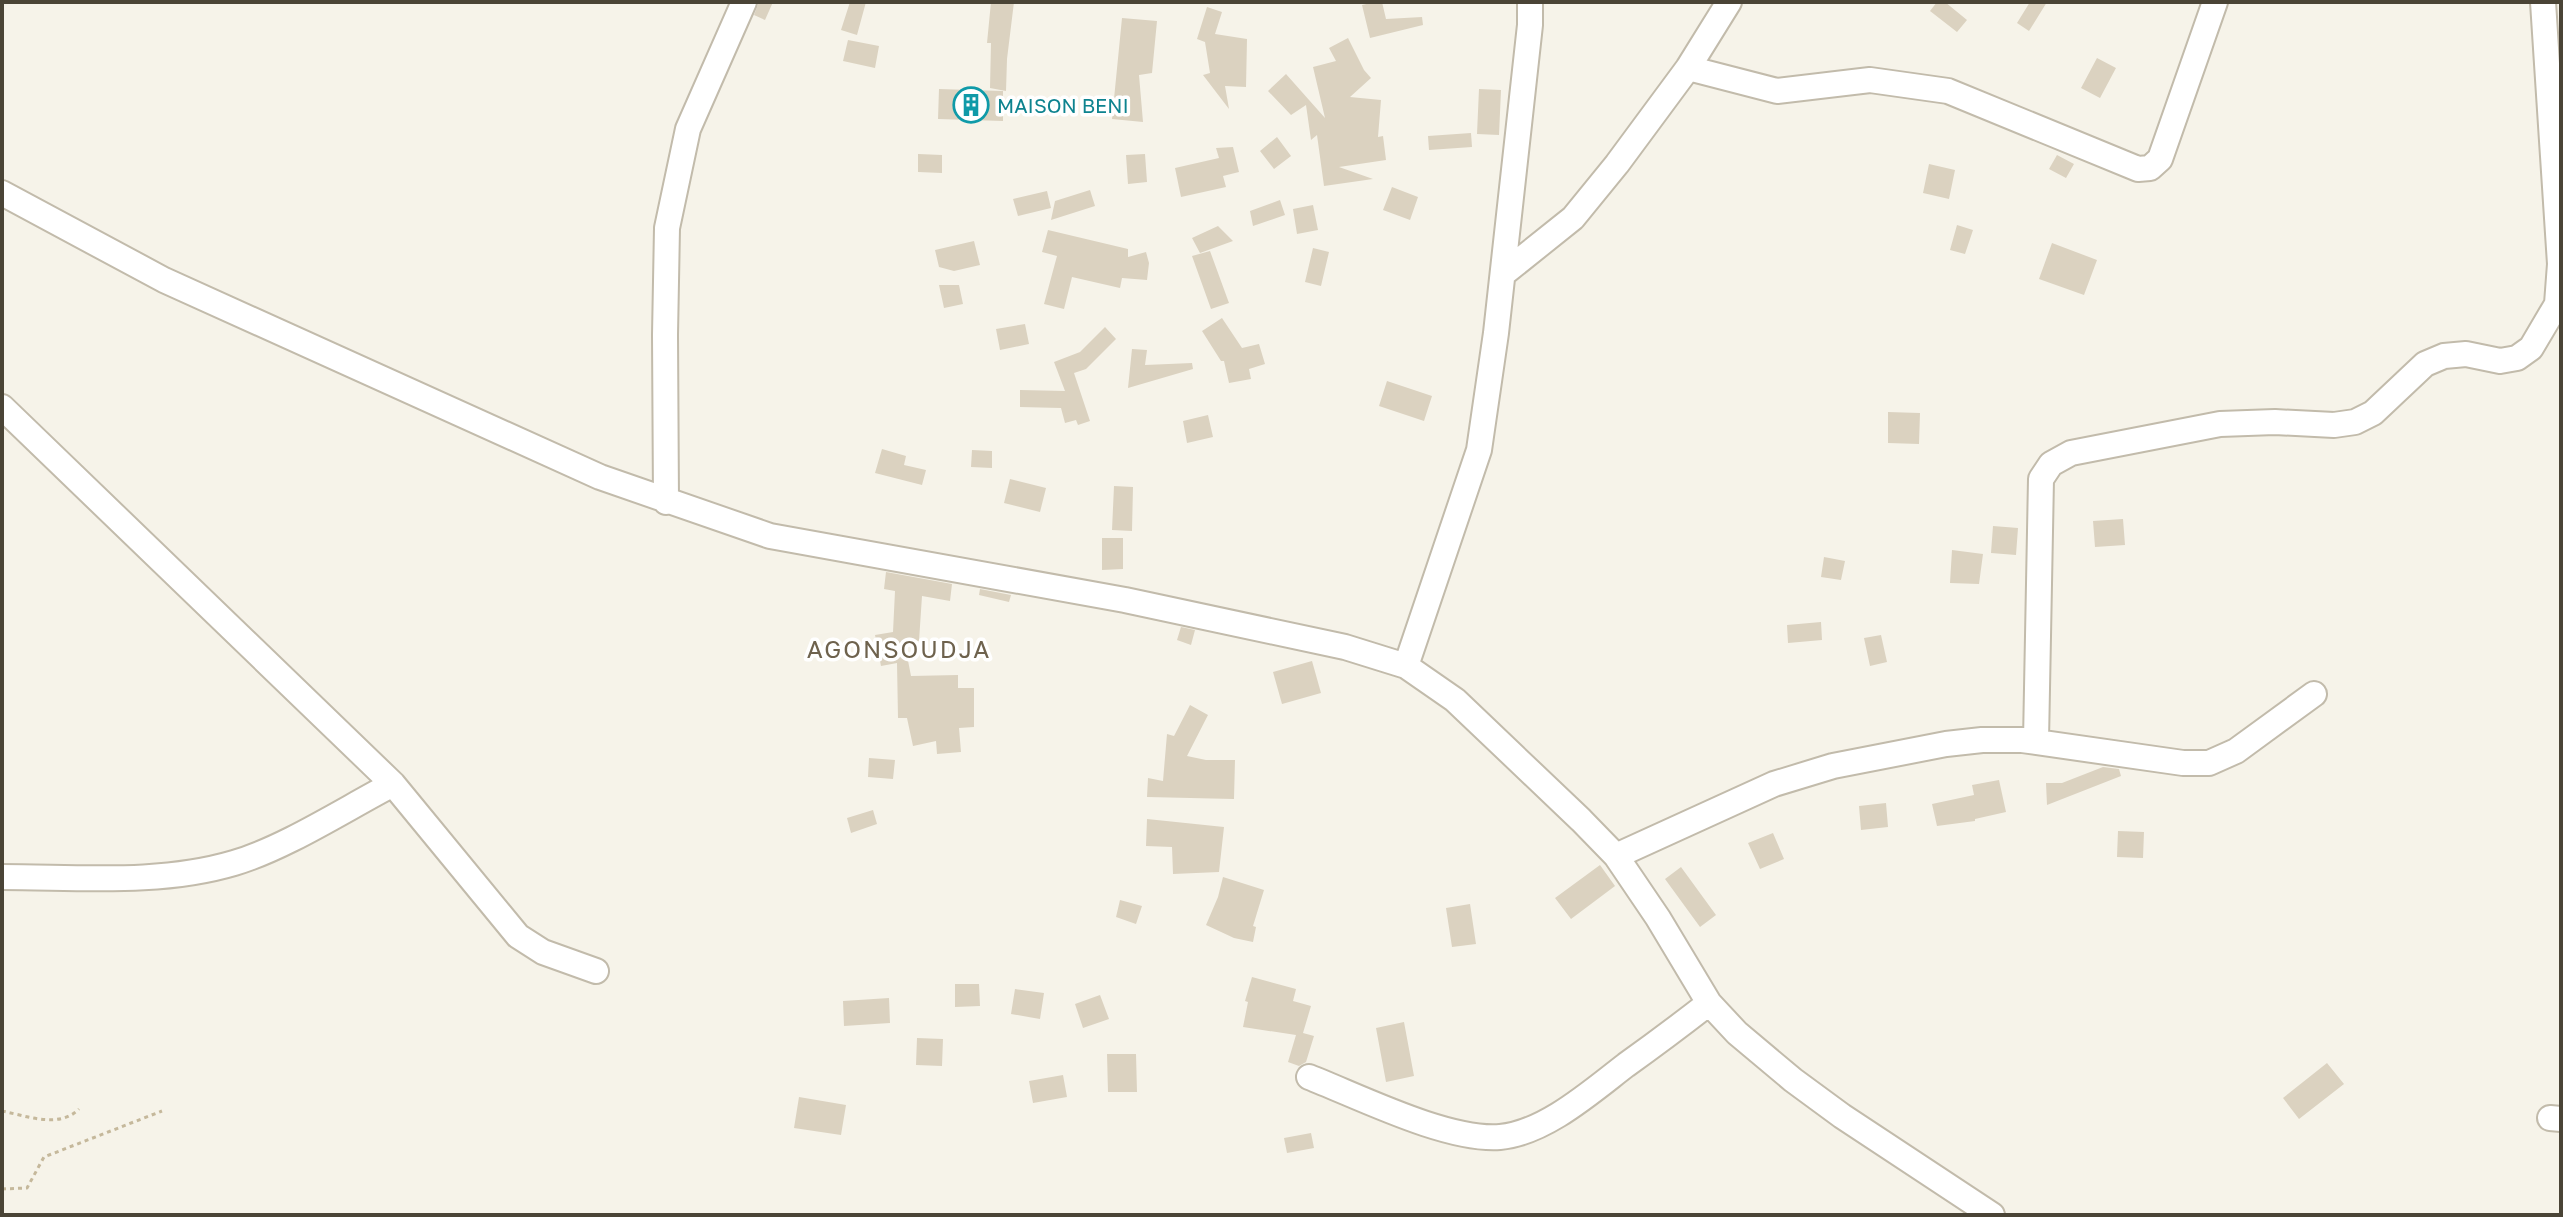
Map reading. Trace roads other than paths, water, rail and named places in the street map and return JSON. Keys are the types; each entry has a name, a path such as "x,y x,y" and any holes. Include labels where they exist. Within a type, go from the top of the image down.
{"street":[{"path":"666,502 667,228 688,129 744,2"},
{"path":"1406,666 1479,450 1503,274 1530,2"},
{"path":"1503,274 1573,218 1688,68 1729,2"},
{"path":"1688,68 1777,91 1870,80 1948,91 2138,169 2150,168 2160,159 2215,2"},
{"path":"2036,741 2041,479 2051,464 2071,453 2220,424 2275,422 2334,425 2355,422 2373,413 2425,364 2444,356 2466,354 2500,361 2517,358 2531,348 2557,304 2560,264 2543,2"},
{"path":"2,193 164,280 600,477 666,502 770,536 1125,600 1345,647 1406,666 1455,700 1616,856 1709,1003 1737,1033 1842,1116 1992,1215"},
{"path":"2,407 393,784 518,936 543,952 596,971"},
{"path":"1616,856 1774,784 1823,768 1946,744 2007,739 2036,741 2183,763 2209,763 2236,751 2314,694"},
{"path":"2,877 167,877 235,863 269,850 393,784"},
{"path":"1309,1077 1437,1128 1501,1137 1530,1130 1573,1105 1709,1003"}],"place":[{"name":"MAISON BENI","path":"971,105"}],"district":[{"name":"AGONSOUDJA","path":"899,648"}]}
